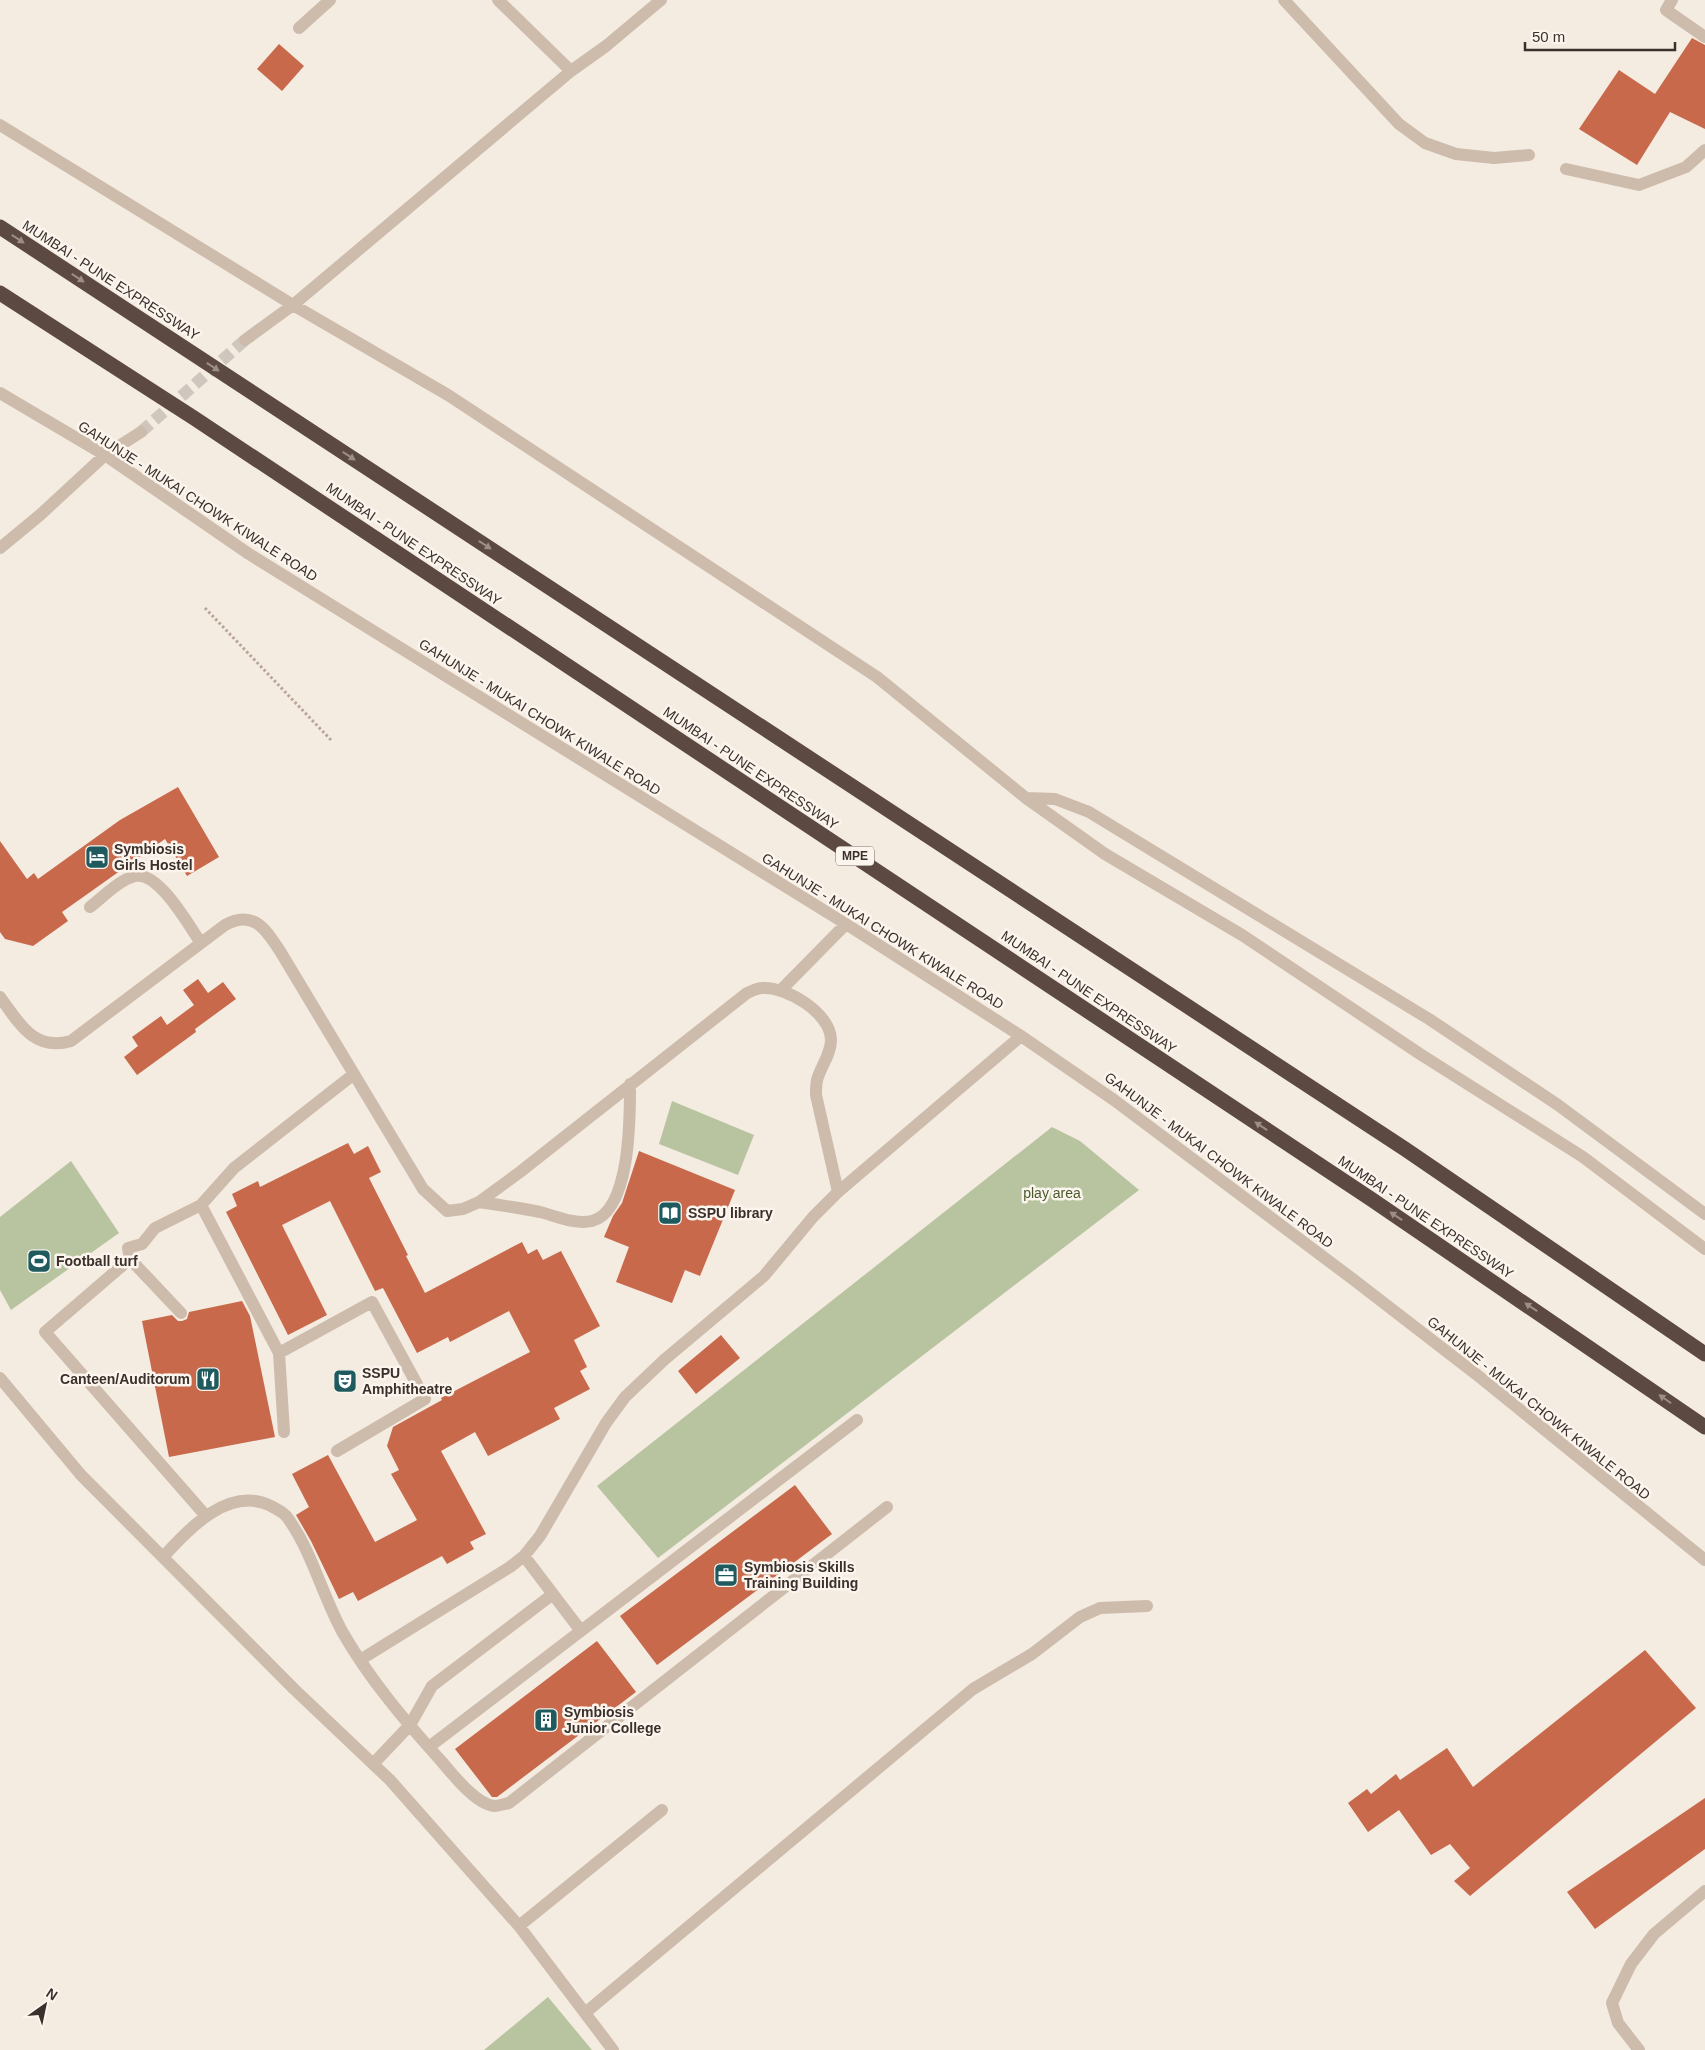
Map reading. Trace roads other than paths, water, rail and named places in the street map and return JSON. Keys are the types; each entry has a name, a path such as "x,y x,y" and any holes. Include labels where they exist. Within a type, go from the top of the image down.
{"highway":[{"name":"MUMBAI - PUNE EXPRESSWAY","path":"0,227 1405,1149 1705,1354"},
{"name":"MUMBAI - PUNE EXPRESSWAY","path":"0,293 202,423 1297,1149 1607,1358 1705,1427"}],"street":[{"path":"299,28 330,0"},
{"path":"498,0 571,71"},
{"path":"245,340 293,305 571,71 606,46 661,0"},
{"path":"1284,0 1399,124 1424,143 1456,154 1494,158 1529,155"},
{"path":"1672,0 1666,10 1705,38"},
{"path":"0,125 293,305 448,395 877,676 1026,798 1105,854 1242,935 1420,1054 1584,1157 1705,1249"},
{"path":"1566,168 1639,185 1686,167 1705,150"},
{"name":"GAHUNJE - MUKAI CHOWK KIWALE ROAD","path":"0,393 105,456 249,554 846,924 1021,1036 1114,1100 1354,1280 1480,1378 1705,1560"},
{"path":"0,548 40,515 105,456 141,432"},
{"path":"1026,798 1055,799 1089,812 1430,1019 1558,1106 1705,1214"},
{"path":"90,907 123,882 136,876 148,877 163,888 201,943"},
{"path":"0,997 26,1031 36,1039 59,1045 71,1041 235,919 245,918 264,928 423,1189 447,1211 479,1202 520,1172 747,992 762,988 780,991 803,1001 819,1014 829,1029 831,1040 817,1080 816,1095 838,1192"},
{"path":"780,991 846,924"},
{"path":"360,1660 510,1567 524,1556 540,1536 602,1431 625,1397 664,1360 764,1276 812,1216 838,1192 1021,1036"},
{"path":"181,1313 130,1259 128,1248 142,1244 155,1228 201,1205 234,1168 354,1074"},
{"path":"479,1202 539,1212 576,1221 593,1220 605,1213 616,1198 622,1180 630,1127 630,1084"},
{"path":"201,1205 279,1353 284,1432"},
{"path":"130,1259 45,1332 206,1516"},
{"path":"279,1353 372,1302 425,1399 337,1451"},
{"path":"0,1378 81,1475 294,1689 390,1780 519,1926 613,2050"},
{"path":"429,1747 857,1420"},
{"path":"163,1557 181,1537 206,1516 234,1502 250,1500 264,1502 285,1514 300,1538 342,1631 360,1660 392,1704 459,1781 482,1801 494,1806 508,1803 887,1507"},
{"path":"524,1556 581,1631"},
{"path":"373,1764 410,1725 432,1686 553,1594"},
{"path":"585,2013 973,1689 1032,1654 1080,1617 1100,1608 1148,1606"},
{"path":"519,1926 662,1810"},
{"path":"1639,2050 1618,2024 1612,2003 1631,1964 1654,1934 1705,1891"}],"tunnel":[{"path":"141,432 245,340"}],"place":[{"name":"Symbiosis Girls Hostel","path":"97,857"},
{"name":"SSPU library","path":"670,1213"},
{"name":"Football turf","path":"39,1261"},
{"name":"Canteen/Auditorum","path":"208,1379"},
{"name":"SSPU Amphitheatre","path":"345,1381"},
{"name":"Symbiosis Skills Training Building","path":"726,1575"},
{"name":"Symbiosis Junior College","path":"546,1720"}],"park label":[{"name":"play area","path":"1052,1193"}]}
